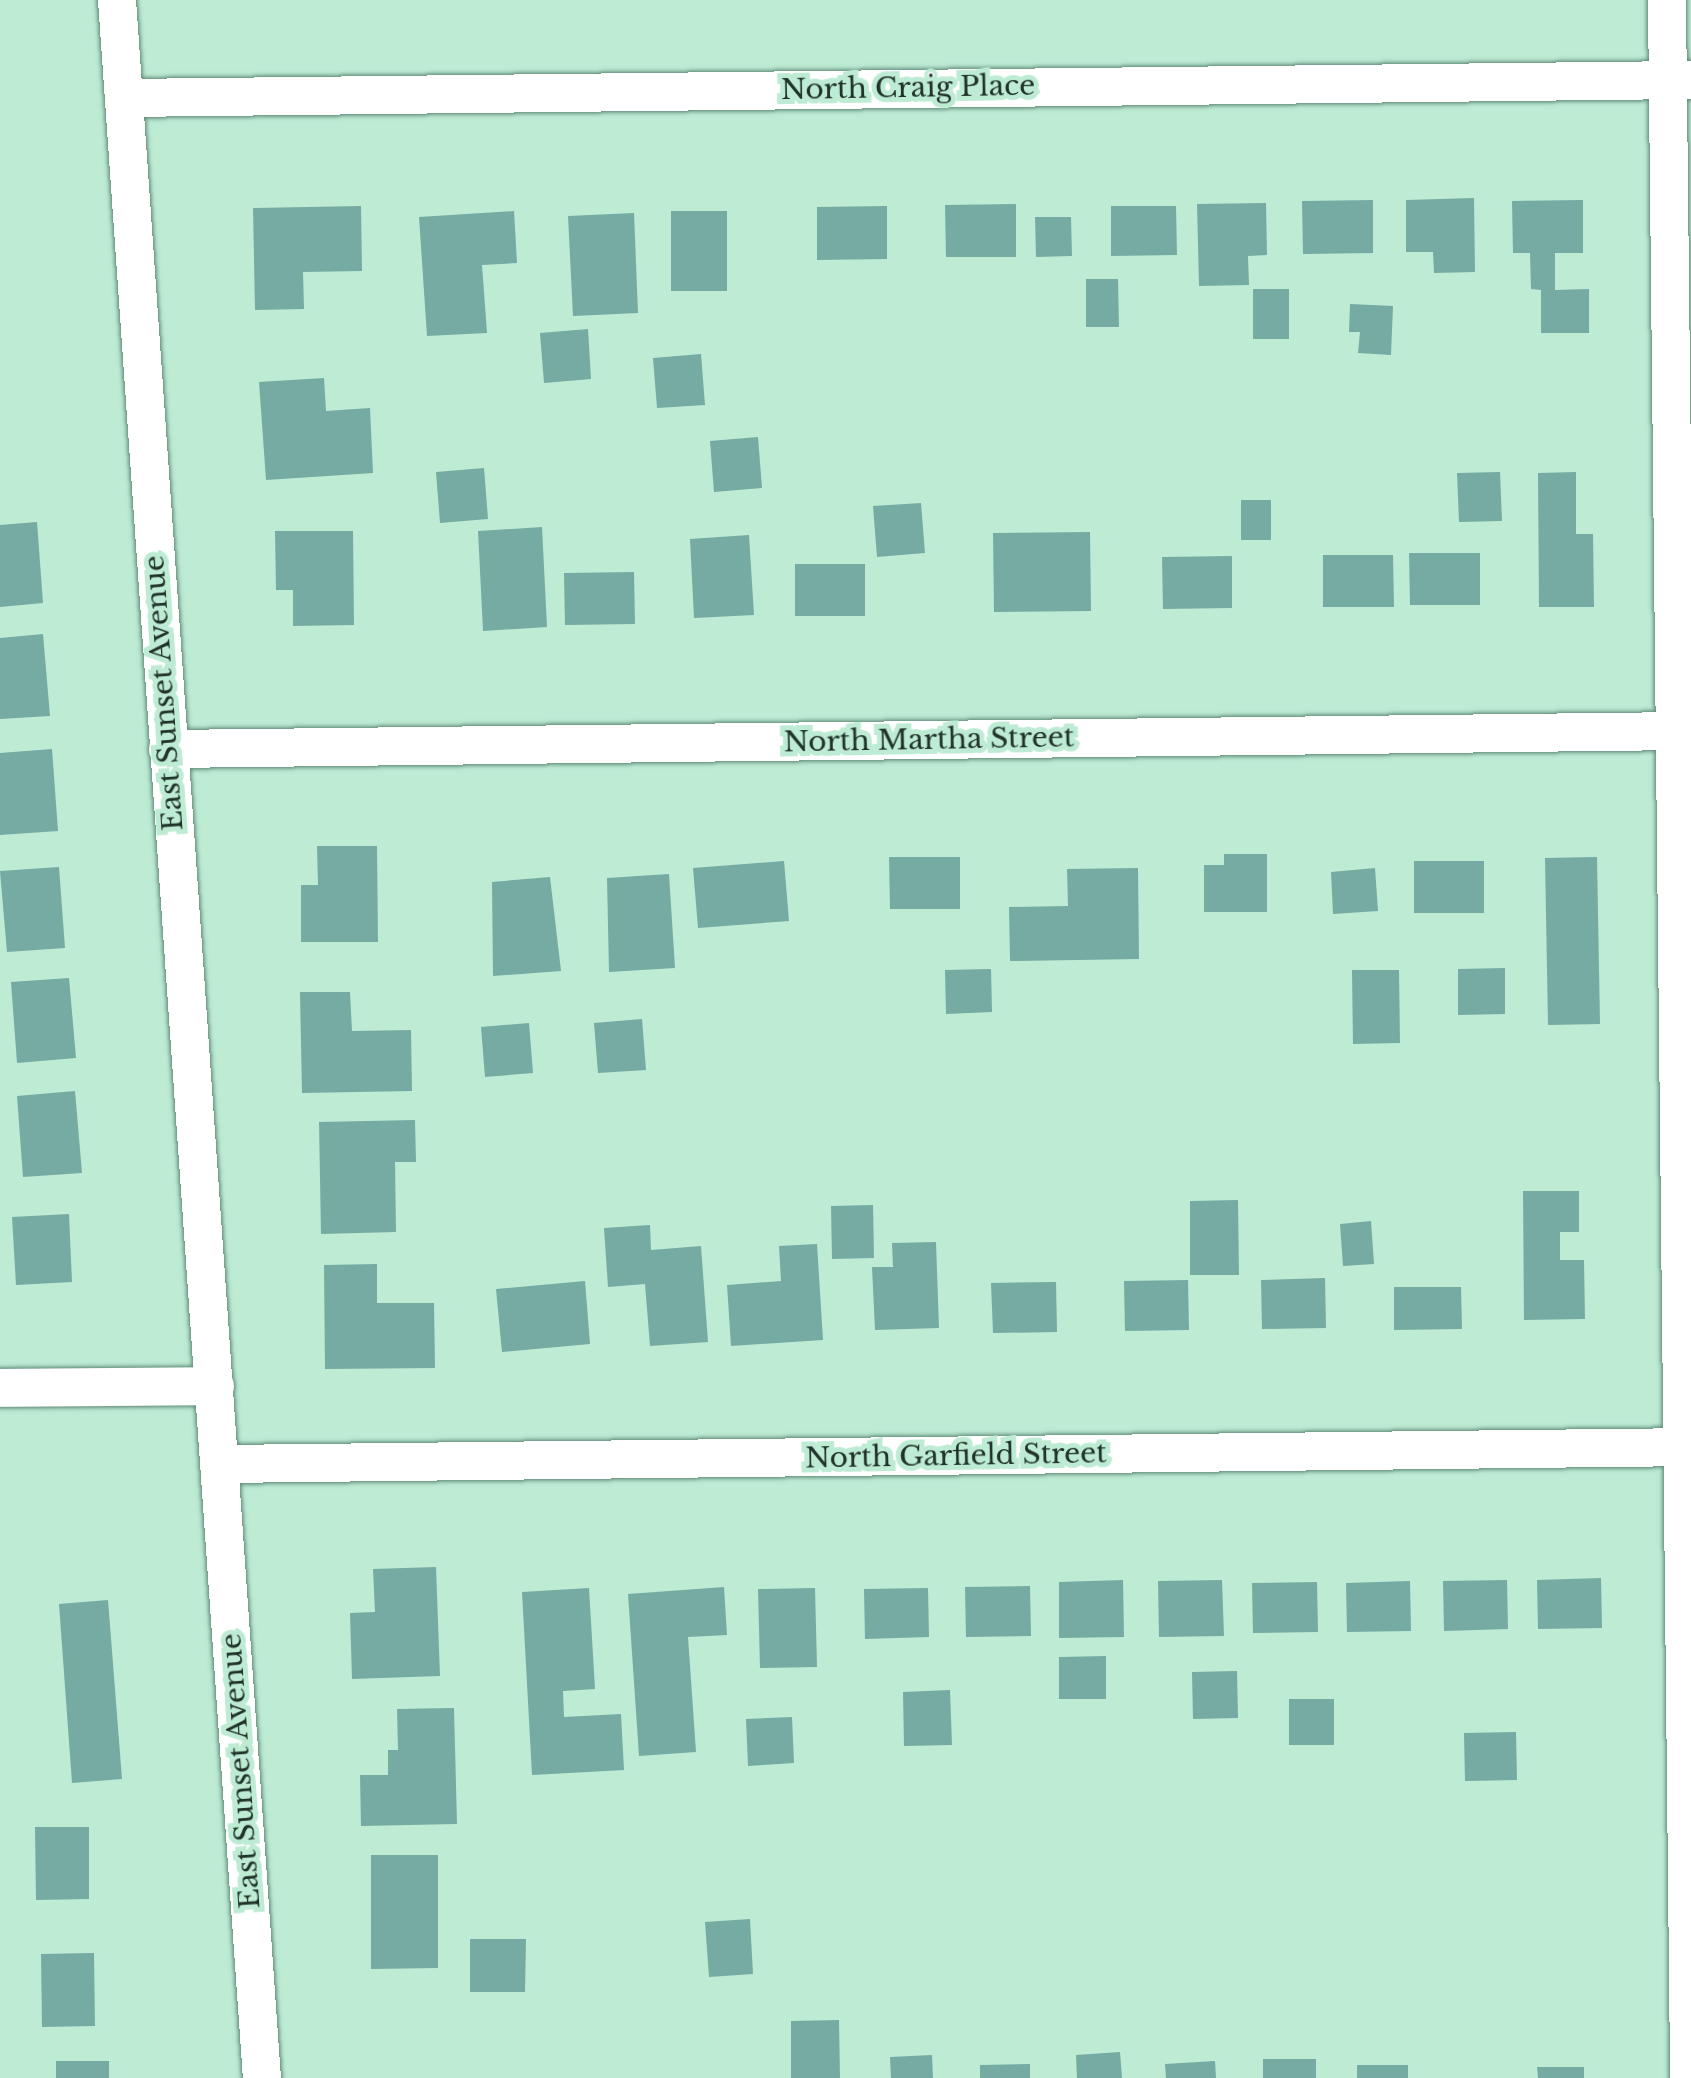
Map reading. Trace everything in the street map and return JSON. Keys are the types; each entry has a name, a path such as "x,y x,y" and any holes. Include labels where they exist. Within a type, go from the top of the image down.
{"street":[{"name":"East Sunset Avenue","path":"117,0 262,2078"},
{"path":"1668,0 1680,80 1689,2078"},
{"name":"North Craig Place","path":"124,98 1680,80"},
{"name":"North Martha Street","path":"168,749 1684,732"},
{"path":"0,1388 215,1386"},
{"name":"North Garfield Street","path":"221,1464 1688,1447"}],"building":[{"path":"1474,198 1475,272 1434,273 1433,252 1406,252 1406,200"},
{"path":"1373,200 1373,253 1303,254 1302,201"},
{"path":"1583,200 1583,253 1555,253 1555,290 1589,289 1589,333 1541,333 1541,290 1531,289 1530,253 1513,253 1512,201"},
{"path":"1266,203 1267,255 1248,256 1249,285 1199,286 1197,204"},
{"path":"1016,204 1016,257 946,257 945,205"},
{"path":"361,206 362,271 303,272 304,309 255,310 253,208"},
{"path":"887,206 887,259 817,260 817,207"},
{"path":"1111,206 1176,206 1177,255 1111,256"},
{"path":"514,211 517,263 482,265 487,333 427,336 419,217"},
{"path":"671,211 727,211 727,291 671,291"},
{"path":"634,213 638,313 573,316 568,216"},
{"path":"1035,217 1071,217 1072,256 1036,257"},
{"path":"1086,279 1118,279 1119,327 1086,327"},
{"path":"1253,289 1289,289 1289,339 1253,339"},
{"path":"1350,304 1393,306 1391,355 1358,353 1360,332 1349,332"},
{"path":"588,329 591,379 544,383 540,333"},
{"path":"701,354 705,405 657,408 653,358"},
{"path":"324,378 326,411 370,408 373,473 266,480 259,382"},
{"path":"758,437 762,488 714,492 710,441"},
{"path":"484,468 488,519 440,523 436,472"},
{"path":"1500,472 1502,521 1459,522 1457,473"},
{"path":"1576,472 1576,534 1593,534 1594,607 1539,607 1538,473"},
{"path":"1241,500 1271,500 1271,540 1241,540"},
{"path":"921,503 925,553 877,557 873,506"},
{"path":"37,522 43,603 0,607 0,525"},
{"path":"542,527 547,627 483,631 478,531"},
{"path":"275,531 353,531 354,625 293,626 293,590 276,590"},
{"path":"1090,532 1091,611 994,612 993,533"},
{"path":"749,535 754,615 694,618 690,539"},
{"path":"1409,553 1480,553 1480,605 1410,605"},
{"path":"1323,555 1393,555 1394,607 1323,607"},
{"path":"1232,556 1232,608 1163,609 1162,557"},
{"path":"795,564 865,564 865,616 795,616"},
{"path":"634,572 635,624 565,625 564,573"},
{"path":"43,634 50,716 0,719 0,638"},
{"path":"52,749 58,831 0,835 0,753"},
{"path":"317,846 377,846 378,942 301,942 301,885 318,885"},
{"path":"1224,854 1267,854 1267,912 1204,912 1204,865 1224,865"},
{"path":"889,857 960,857 960,909 890,909"},
{"path":"1597,857 1600,1024 1548,1025 1545,858"},
{"path":"784,861 789,921 698,928 693,868"},
{"path":"1414,861 1484,861 1484,913 1414,913"},
{"path":"59,867 65,948 7,952 0,871"},
{"path":"1138,868 1139,959 1010,961 1009,907 1068,906 1067,869"},
{"path":"1375,868 1378,911 1333,914 1331,872"},
{"path":"669,874 675,968 609,972 607,878"},
{"path":"550,877 561,971 493,976 492,882"},
{"path":"1505,968 1505,1014 1458,1015 1458,969"},
{"path":"991,969 992,1012 946,1014 945,970"},
{"path":"1352,970 1399,970 1400,1043 1353,1044"},
{"path":"69,978 76,1058 17,1063 11,982"},
{"path":"300,992 350,992 352,1031 411,1030 412,1091 302,1093"},
{"path":"642,1019 646,1070 598,1073 594,1023"},
{"path":"529,1023 533,1073 485,1077 481,1027"},
{"path":"75,1091 82,1173 23,1177 17,1096"},
{"path":"415,1120 416,1162 395,1162 396,1232 321,1234 319,1122"},
{"path":"1523,1191 1579,1191 1579,1232 1560,1232 1560,1260 1584,1260 1585,1319 1524,1320"},
{"path":"1238,1200 1239,1275 1190,1275 1190,1201"},
{"path":"873,1205 874,1258 832,1259 831,1206"},
{"path":"69,1214 72,1282 16,1285 12,1217"},
{"path":"1371,1221 1374,1264 1343,1266 1340,1224"},
{"path":"650,1225 651,1250 701,1246 708,1342 650,1346 645,1284 608,1287 604,1228"},
{"path":"936,1242 939,1328 875,1330 872,1267 893,1267 892,1243"},
{"path":"817,1244 823,1340 731,1346 727,1285 781,1281 779,1246"},
{"path":"377,1264 377,1303 434,1303 435,1368 325,1369 324,1265"},
{"path":"1325,1278 1326,1328 1262,1329 1261,1280"},
{"path":"1188,1280 1189,1330 1125,1331 1124,1281"},
{"path":"585,1281 590,1344 502,1352 496,1289"},
{"path":"1056,1282 1057,1332 993,1333 991,1283"},
{"path":"1394,1287 1461,1287 1462,1329 1394,1330"},
{"path":"436,1567 440,1676 352,1679 350,1613 375,1612 373,1569"},
{"path":"1601,1578 1602,1628 1538,1629 1537,1580"},
{"path":"1123,1580 1124,1637 1059,1638 1059,1582"},
{"path":"1222,1580 1224,1636 1159,1637 1158,1581"},
{"path":"1507,1580 1508,1629 1444,1631 1443,1581"},
{"path":"1410,1581 1411,1631 1347,1632 1346,1583"},
{"path":"1317,1582 1318,1632 1253,1633 1252,1583"},
{"path":"1030,1586 1031,1636 966,1637 965,1587"},
{"path":"724,1587 727,1635 688,1637 696,1752 639,1756 628,1594"},
{"path":"589,1588 595,1689 563,1691 564,1717 621,1714 624,1770 532,1775 522,1592"},
{"path":"815,1588 817,1667 760,1668 758,1589"},
{"path":"928,1588 929,1637 865,1639 864,1589"},
{"path":"108,1600 122,1779 72,1783 59,1604"},
{"path":"1106,1656 1106,1699 1059,1699 1059,1657"},
{"path":"1237,1671 1238,1718 1193,1719 1192,1672"},
{"path":"950,1690 952,1745 904,1746 903,1692"},
{"path":"1289,1699 1334,1699 1334,1745 1289,1745"},
{"path":"454,1708 457,1824 361,1826 360,1775 388,1775 388,1750 398,1750 397,1709"},
{"path":"792,1717 794,1763 748,1766 746,1719"},
{"path":"1516,1732 1517,1780 1465,1781 1464,1733"},
{"path":"35,1827 89,1827 89,1899 36,1900"},
{"path":"371,1855 438,1855 438,1968 371,1969"},
{"path":"750,1919 753,1974 709,1977 705,1922"},
{"path":"470,1939 526,1939 525,1992 470,1992"},
{"path":"94,1953 95,2026 42,2027 41,1954"},
{"path":"839,2020 840,2078 791,2078 791,2021"},
{"path":"1120,2052 1122,2078 1077,2078 1076,2055"},
{"path":"932,2055 933,2078 891,2078 890,2057"},
{"path":"1263,2059 1316,2059 1316,2078 1263,2078"},
{"path":"56,2061 109,2061 109,2078 56,2078"},
{"path":"1215,2061 1216,2078 1166,2078 1165,2064"},
{"path":"1030,2064 1030,2078 980,2078 980,2065"},
{"path":"1357,2065 1408,2065 1408,2078 1357,2078"},
{"path":"1537,2067 1584,2067 1584,2078 1538,2078"}]}
